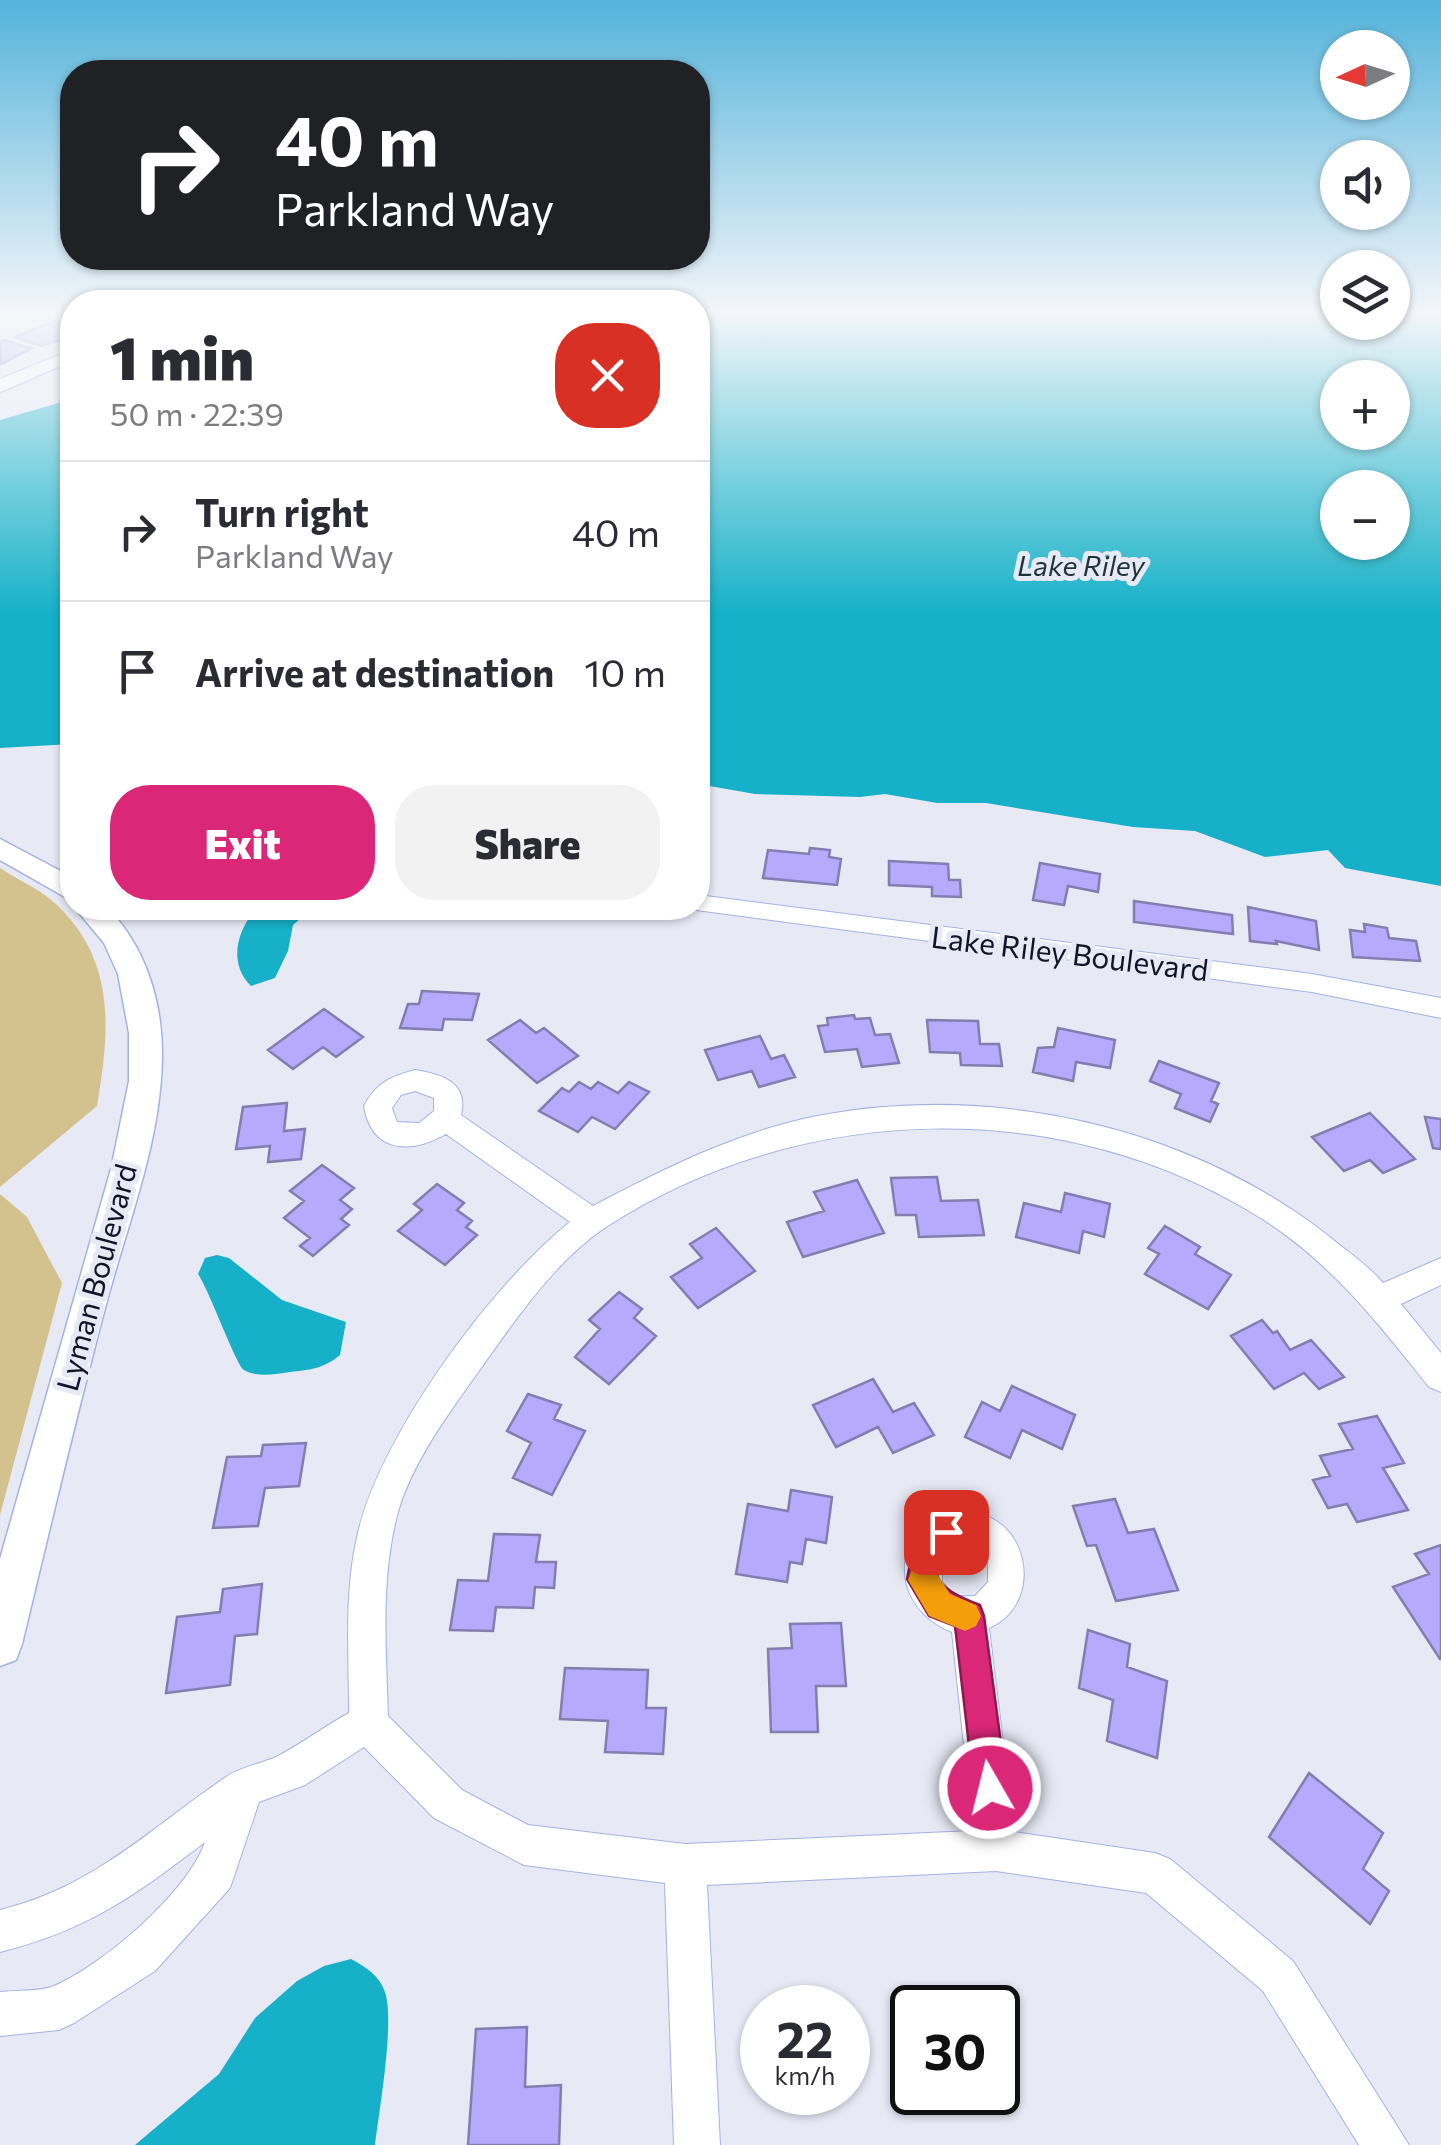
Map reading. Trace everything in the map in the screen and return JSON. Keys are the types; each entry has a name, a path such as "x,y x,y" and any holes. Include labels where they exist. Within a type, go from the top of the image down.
{"street":[{"path":"0,848 60,881"},
{"name":"Lake Riley Boulevard","path":"710,905 1312,983 1441,1008"},
{"name":"Lyman Boulevard","path":"0,1644 54,1424 140,1116 146,1053 140,996 120,940 105,920"},
{"path":"1386,2145 1278,1976 1155,1874 996,1850 685,1865 524,1845 448,1804 369,1724 371,1556 392,1481 457,1378 548,1264 592,1221 710,1158 784,1135 888,1117 975,1113 1106,1133 1192,1166 1305,1230 1381,1298 1416,1338 1441,1377"},
{"path":"446,1119 592,1221"},
{"path":"1381,1298 1441,1271"},
{"path":"969,1616 996,1850"},
{"path":"0,1931 56,1917 129,1874 244,1788 291,1771 320,1749 369,1724"},
{"path":"0,2014 59,2008 140,1956 215,1873 244,1788"},
{"path":"685,1865 698,2145"}],"shaded area":[{"path":"0,868 53,901 60,909 60,920 70,920 78,929 100,976 106,1026 97,1106 0,1187"},
{"path":"0,1194 27,1217 62,1283 0,1515"}],"water":[{"path":"24,413 60,413 60,745 0,748 0,420"},
{"name":"Lake Riley","path":"710,413 1320,413 1320,450 1410,450 1410,413 1441,413 1441,886 1345,868 1328,850 1265,857 1195,831 1133,827 986,803 937,803 885,794 755,794 710,786"},
{"path":"248,920 299,920 293,925 288,951 275,978 251,986 237,956"},
{"path":"205,1258 229,1258 282,1300 346,1322 340,1355 323,1366 304,1370 267,1375 244,1370 198,1274"},
{"path":"351,1959 379,1981 388,2006 375,2145 135,2145 219,2074 255,2018 297,1981 324,1966"}],"building":[{"path":"810,848 830,850 829,857 841,859 837,885 763,878 768,850 809,854"},
{"path":"889,861 948,864 949,880 960,880 961,897 932,896 932,887 889,885"},
{"path":"1040,863 1100,874 1098,892 1068,886 1064,905 1033,900"},
{"path":"1134,901 1232,915 1233,934 1134,922"},
{"path":"1248,907 1316,921 1319,950 1276,941 1277,944 1250,941"},
{"path":"1364,924 1387,928 1389,938 1416,941 1420,961 1353,957 1350,930 1365,932"},
{"path":"422,991 479,994 472,1020 444,1019 442,1030 400,1028 408,1004 419,1004"},
{"path":"324,1009 363,1037 336,1057 323,1047 293,1069 268,1050"},
{"path":"854,1015 855,1019 870,1018 875,1035 890,1034 899,1063 862,1067 857,1049 825,1052 818,1026 828,1025 827,1018"},
{"path":"520,1020 536,1033 544,1028 578,1056 537,1083 488,1040"},
{"path":"927,1020 978,1021 980,1044 999,1044 1002,1066 961,1065 960,1053 930,1052"},
{"path":"1058,1028 1115,1040 1110,1068 1076,1062 1073,1081 1033,1072 1038,1048 1054,1047"},
{"path":"760,1036 771,1059 784,1055 795,1077 759,1087 752,1071 718,1080 705,1050"},
{"path":"1159,1061 1219,1083 1211,1101 1218,1104 1210,1122 1175,1108 1181,1094 1150,1081"},
{"path":"579,1082 591,1089 598,1082 618,1093 629,1082 649,1092 615,1129 592,1117 578,1132 539,1111 562,1088 569,1092"},
{"path":"287,1103 284,1131 305,1129 301,1159 268,1162 270,1146 236,1149 243,1107"},
{"path":"1370,1113 1415,1159 1383,1173 1370,1160 1344,1171 1312,1137"},
{"path":"1425,1117 1441,1119 1441,1149 1433,1148"},
{"path":"322,1165 354,1188 340,1200 352,1209 341,1219 349,1225 313,1256 300,1246 310,1238 284,1218 304,1201 290,1191"},
{"path":"937,1177 941,1201 978,1200 984,1235 919,1237 916,1215 896,1215 891,1178"},
{"path":"857,1180 884,1233 803,1257 787,1222 824,1211 814,1192"},
{"path":"437,1184 464,1203 457,1210 472,1221 466,1227 477,1235 445,1265 398,1231 422,1210 414,1204"},
{"path":"1065,1193 1110,1204 1104,1237 1083,1231 1079,1253 1016,1237 1024,1203 1061,1212"},
{"path":"1165,1226 1200,1247 1195,1254 1231,1275 1208,1309 1145,1274 1159,1254 1148,1248"},
{"path":"716,1228 755,1271 698,1308 671,1277 702,1258 690,1244"},
{"path":"619,1292 642,1309 634,1318 656,1336 609,1384 575,1357 600,1329 589,1320"},
{"path":"1262,1320 1273,1333 1277,1331 1290,1350 1311,1340 1344,1377 1319,1389 1304,1373 1274,1389 1231,1336"},
{"path":"873,1379 893,1412 914,1403 934,1435 893,1453 878,1427 836,1447 813,1405"},
{"path":"1012,1386 1075,1415 1062,1449 1022,1430 1010,1458 965,1437 982,1402 1000,1411"},
{"path":"528,1394 561,1405 554,1419 585,1431 552,1495 513,1478 531,1443 507,1431"},
{"path":"1377,1416 1404,1463 1383,1468 1408,1510 1357,1522 1347,1504 1328,1508 1313,1480 1330,1476 1320,1456 1353,1449 1339,1424"},
{"path":"306,1443 299,1486 265,1488 258,1526 213,1528 227,1457 261,1456 263,1445"},
{"path":"791,1490 832,1497 826,1543 806,1539 802,1564 790,1562 787,1582 736,1574 748,1504 788,1511"},
{"path":"1115,1499 1128,1533 1154,1529 1178,1590 1116,1601 1096,1545 1087,1546 1073,1506"},
{"path":"494,1534 540,1535 536,1562 556,1562 554,1588 535,1587 533,1608 496,1607 493,1631 450,1630 458,1580 488,1581"},
{"path":"1441,1545 1440,1659 1393,1587 1429,1574 1415,1554"},
{"path":"262,1584 257,1634 235,1636 230,1685 166,1693 177,1617 220,1612 223,1589"},
{"path":"841,1623 846,1686 816,1686 818,1732 771,1732 768,1649 792,1648 790,1624"},
{"path":"1088,1630 1130,1644 1127,1667 1167,1681 1157,1758 1107,1741 1113,1700 1079,1688"},
{"path":"565,1668 648,1670 646,1708 666,1708 663,1754 605,1752 608,1721 560,1719"},
{"path":"1309,1773 1383,1833 1363,1869 1389,1891 1370,1924 1269,1837"},
{"path":"527,2027 525,2087 561,2085 559,2145 468,2145 476,2029"}],"slow traffic":[{"path":"923,1580 940,1605 965,1616"}],"route":[{"path":"946,1532 926,1550 922,1579 940,1605 969,1616 990,1788"}]}
